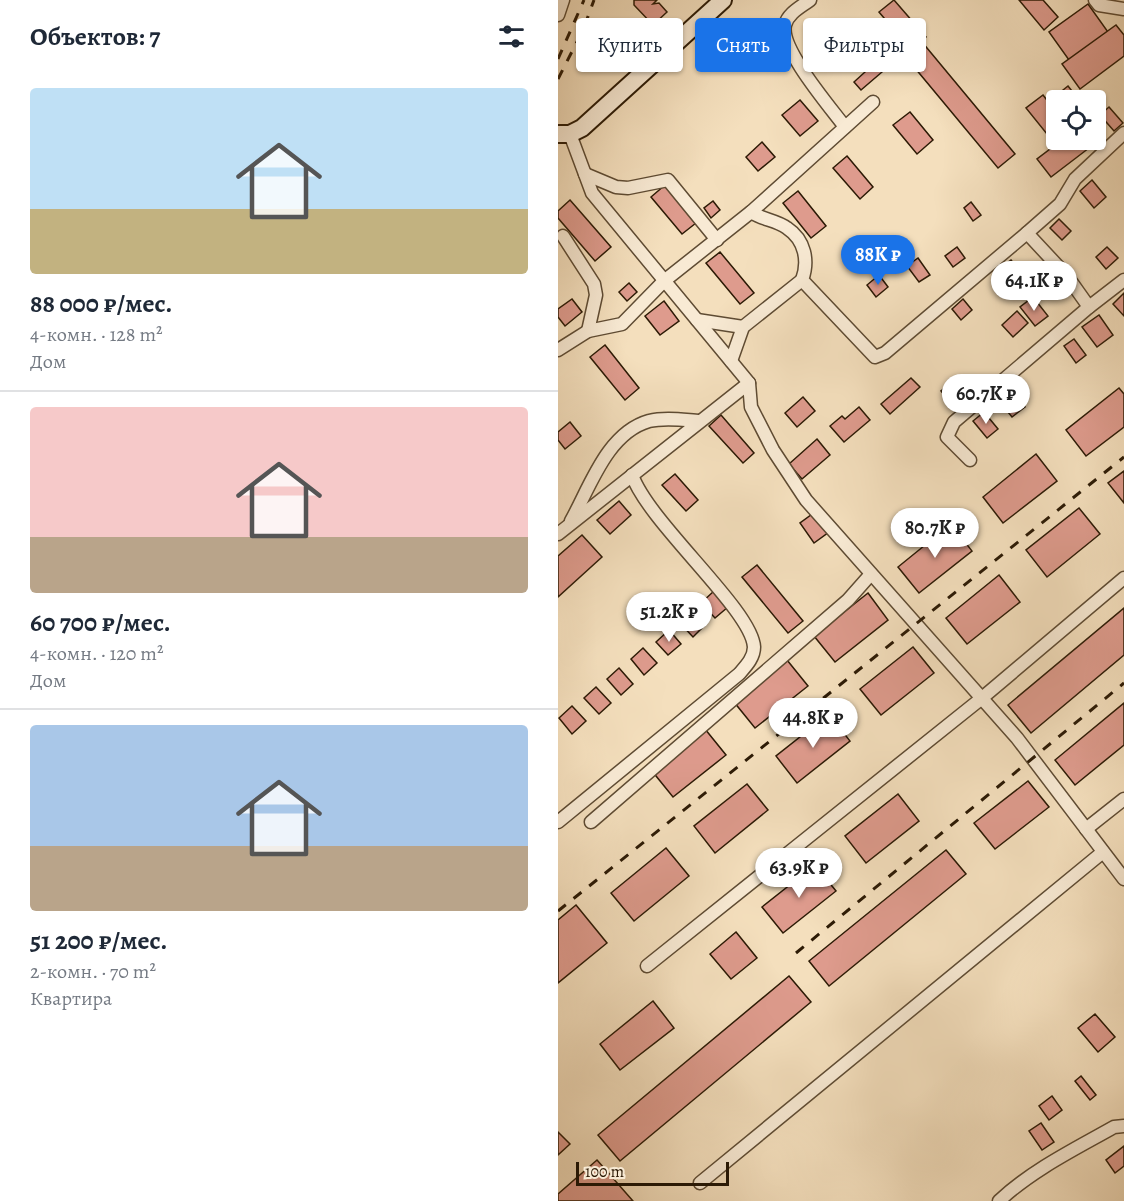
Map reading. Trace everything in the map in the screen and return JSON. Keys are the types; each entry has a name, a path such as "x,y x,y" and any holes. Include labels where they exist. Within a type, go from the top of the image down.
{"main road":[{"path":"564,134 582,128 723,0"}],"street":[{"path":"558,15 563,0"},
{"path":"810,0 787,20 784,27 785,37 801,67 845,127"},
{"path":"1095,0 1099,5 1124,9"},
{"path":"558,350 588,331 622,324 664,281 751,212 873,102"},
{"path":"802,280 875,357 885,353 1060,204 1075,179 1124,133"},
{"path":"564,134 585,174 592,193 749,383 751,407 773,450 806,500 1017,738 1124,879"},
{"path":"585,174 616,187 628,188 668,180 717,240"},
{"path":"731,361 743,327 802,280 807,266 801,244 786,227 763,220 751,212"},
{"path":"1027,233 1067,276 1089,307"},
{"path":"563,236 594,284 596,295 588,331"},
{"path":"970,460 947,438 954,422 1124,280"},
{"path":"697,320 743,327"},
{"path":"558,534 749,383"},
{"path":"569,525 612,447 631,430 650,421 700,421"},
{"path":"558,822 739,674 750,662 754,649 752,635 736,612 644,500 632,475"},
{"path":"591,822 848,600 871,574"},
{"path":"647,966 982,698 1124,578"},
{"path":"1086,829 1124,799"},
{"path":"700,1183 1103,852"},
{"path":"999,1201 1013,1187 1052,1162 1114,1127 1124,1126"}],"building":[{"path":"634,0 657,0 653,4 659,3 667,12 661,18 646,18 634,5"},
{"path":"894,0 910,18 884,18 879,12"},
{"path":"1019,0 1043,0 1058,17 1044,30"},
{"path":"1088,4 1108,32 1069,60 1049,32"},
{"path":"1116,25 1124,35 1124,56 1080,89 1062,64"},
{"path":"926,47 1015,154 998,168 918,72 926,72"},
{"path":"865,72 882,72 861,90 854,82"},
{"path":"1043,95 1046,99 1046,133 1026,108"},
{"path":"800,100 818,121 800,136 782,115"},
{"path":"1109,107 1123,123 1114,131 1106,122 1106,110"},
{"path":"910,112 933,140 917,154 893,125"},
{"path":"762,142 775,157 758,171 746,157"},
{"path":"1049,150 1086,150 1051,177 1037,159"},
{"path":"847,156 873,187 860,199 833,168"},
{"path":"1092,180 1106,197 1094,208 1080,191"},
{"path":"665,185 696,223 682,234 651,197"},
{"path":"798,191 826,226 811,238 783,203"},
{"path":"570,200 611,247 595,261 558,218 558,211"},
{"path":"713,201 720,210 711,218 704,208"},
{"path":"971,202 981,215 973,221 964,208"},
{"path":"1059,219 1071,231 1062,240 1050,228"},
{"path":"957,247 965,258 953,267 945,256"},
{"path":"1107,247 1118,258 1106,269 1096,257"},
{"path":"720,252 754,293 740,304 706,263"},
{"path":"918,258 930,275 919,282 907,266"},
{"path":"1011,260 1022,274 1006,285 996,271"},
{"path":"879,275 888,287 876,297 867,285"},
{"path":"629,283 637,292 627,301 619,292"},
{"path":"1124,293 1124,316 1113,304"},
{"path":"1033,297 1048,316 1035,326 1020,307"},
{"path":"572,299 582,312 565,326 558,317 558,309"},
{"path":"963,299 972,310 961,320 952,309"},
{"path":"664,301 679,321 660,335 645,316"},
{"path":"1017,311 1028,323 1013,337 1002,325"},
{"path":"1099,315 1113,335 1097,347 1082,327"},
{"path":"1074,339 1086,355 1076,363 1064,346"},
{"path":"605,345 639,388 625,400 590,357"},
{"path":"911,378 920,387 890,414 881,404"},
{"path":"956,379 964,389 949,402 941,391"},
{"path":"1119,388 1124,394 1124,427 1086,456 1066,430"},
{"path":"1011,391 1025,407 1012,417 999,401"},
{"path":"803,397 815,411 797,427 785,413"},
{"path":"859,407 870,420 844,442 830,426 842,416 845,419"},
{"path":"984,412 998,429 987,438 973,421"},
{"path":"721,415 754,453 743,463 709,426"},
{"path":"570,422 581,436 565,449 558,440 558,432"},
{"path":"817,439 830,455 802,479 789,464"},
{"path":"1036,454 1057,481 1003,523 983,497"},
{"path":"1124,471 1124,503 1108,483"},
{"path":"675,474 698,500 686,511 662,485"},
{"path":"619,501 631,515 610,534 597,520"},
{"path":"1079,508 1100,534 1047,577 1026,550"},
{"path":"815,512 829,532 814,543 800,523"},
{"path":"951,524 972,551 919,593 898,567"},
{"path":"582,535 602,557 558,597 558,556"},
{"path":"757,565 803,621 788,633 742,577"},
{"path":"999,575 1020,602 967,644 946,618"},
{"path":"714,591 728,607 715,618 701,603"},
{"path":"868,593 888,620 835,662 814,636"},
{"path":"1124,608 1124,655 1031,733 1008,705"},
{"path":"692,611 705,625 693,637 679,622"},
{"path":"669,630 681,644 668,655 656,642"},
{"path":"913,647 934,673 881,715 860,689"},
{"path":"643,648 657,663 644,675 631,659"},
{"path":"787,660 808,686 755,728 734,702"},
{"path":"619,668 633,684 621,695 607,679"},
{"path":"596,687 611,703 599,714 584,698"},
{"path":"1124,703 1124,745 1075,785 1055,760"},
{"path":"572,706 586,721 572,734 559,718"},
{"path":"829,714 850,741 797,783 776,756"},
{"path":"705,729 726,755 673,797 652,771"},
{"path":"1028,781 1049,807 995,849 974,823"},
{"path":"747,784 768,810 715,853 694,826"},
{"path":"898,794 919,821 866,863 845,836"},
{"path":"666,848 689,876 634,921 611,893"},
{"path":"946,850 966,874 829,986 809,961"},
{"path":"815,865 836,891 783,933 762,907"},
{"path":"576,905 607,943 558,983 558,920"},
{"path":"736,932 757,958 731,979 710,954"},
{"path":"789,976 811,1002 620,1161 598,1135"},
{"path":"653,1001 674,1028 620,1070 600,1044"},
{"path":"1095,1014 1115,1037 1098,1052 1078,1028"},
{"path":"1081,1076 1096,1095 1090,1100 1075,1081"},
{"path":"1052,1096 1062,1110 1049,1120 1039,1106"},
{"path":"1041,1123 1054,1142 1042,1150 1029,1131"},
{"path":"558,1132 570,1144 558,1155"},
{"path":"1124,1146 1124,1166 1115,1173 1106,1160"},
{"path":"597,1160 633,1201 558,1201 558,1194"}],"railway":[{"path":"558,59 584,0"},
{"path":"558,79 583,30 594,0"},
{"path":"558,911 1124,457"},
{"path":"796,953 1124,683"}]}
